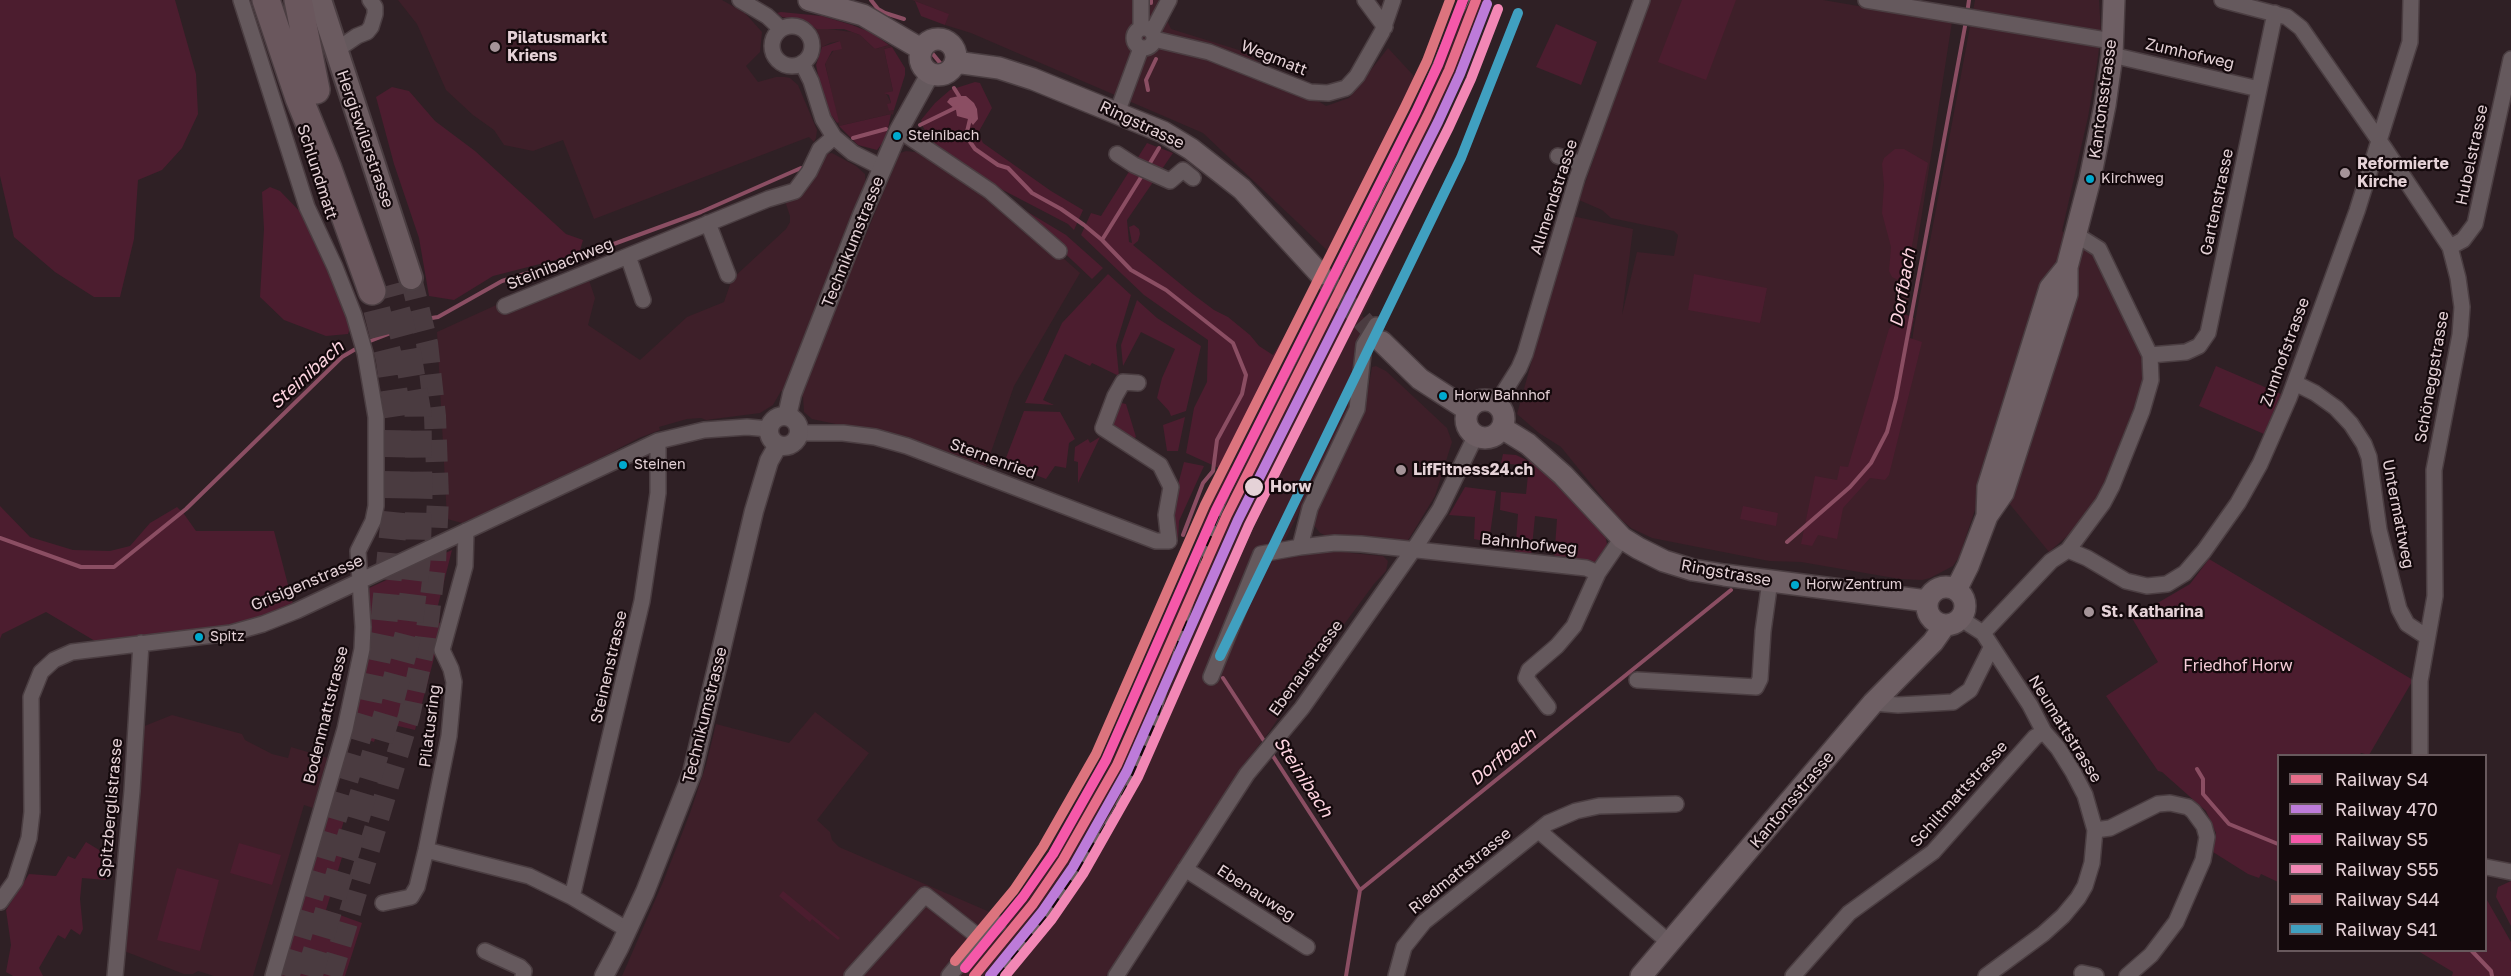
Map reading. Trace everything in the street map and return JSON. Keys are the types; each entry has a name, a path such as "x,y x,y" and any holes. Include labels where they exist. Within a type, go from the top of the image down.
{"highway":[{"path":"298,0 316,90"},
{"path":"270,4 316,90 391,285"},
{"path":"270,4 391,285"}],"main road":[{"path":"809,0 863,15 921,49"},
{"name":"Kantonsstrasse","path":"1956,590 1987,516 2003,493 2067,294 2067,267 2099,135 2112,48 2114,0"},
{"name":"Hergiswilerstrasse","path":"323,9 391,285"},
{"path":"931,40 945,41 954,49 955,62 948,72 939,75 930,74 920,62 921,49 931,40"},
{"name":"Ringstrasse","path":"955,62 984,65 1022,75 1162,132 1191,149 1242,189 1320,274"},
{"path":"1379,334 1420,379 1468,410"},
{"path":"1478,400 1491,400 1497,403 1504,414 1502,428 1488,438 1476,435 1467,426 1468,410 1478,400"},
{"name":"Ringstrasse","path":"1502,428 1528,444 1563,475 1622,538 1651,555 1693,570 1928,601"},
{"path":"1950,587 1956,590 1965,603 1953,622 1933,620 1927,608 1930,596 1939,588 1950,587"},
{"name":"Kantonsstrasse","path":"1641,976 1671,944 1873,703 1953,622"}],"street":[{"name":"Schlundmatt","path":"241,0 280,116 306,207 335,267 363,346"},
{"path":"335,51 367,32 374,21 375,8 370,0"},
{"path":"740,0 767,16 781,30"},
{"path":"1141,0 1149,33"},
{"path":"1149,33 1170,0"},
{"path":"1365,0 1385,27"},
{"name":"Wegmatt","path":"1149,33 1209,52 1310,92 1328,93 1346,88 1357,76 1385,27 1393,0"},
{"name":"Allmendstrasse","path":"1497,403 1520,368 1582,164 1642,0"},
{"name":"Zumhofweg","path":"1866,0 1965,16 2112,48 2259,89"},
{"name":"Schöneggstrasse","path":"2222,0 2276,13 2287,17 2301,28 2450,247 2462,307 2460,335 2434,470 2435,596 2420,681 2420,754"},
{"name":"Zumhofstrasse","path":"2068,550 2086,558 2118,578 2138,585 2152,587 2167,584 2182,576 2204,551 2238,503 2260,464 2295,383 2312,330 2357,211 2409,42 2411,0"},
{"path":"323,9 343,31 357,36"},
{"name":"Gartenstrasse","path":"2150,354 2186,352 2199,346 2207,337 2276,13"},
{"path":"788,26 797,26 805,30 812,42 810,54 802,63 789,65 777,59 772,47 776,34 788,26"},
{"path":"1117,113 1141,48 1136,45 1133,37 1137,30 1149,33"},
{"name":"Hubelstrasse","path":"2450,247 2463,240 2475,224 2511,58"},
{"path":"802,63 812,81 823,119 834,137 853,153 883,168"},
{"name":"Technikumstrasse","path":"787,416 803,366 862,215 899,130 930,74"},
{"path":"899,130 990,191 1059,250"},
{"name":"Steinibachweg","path":"505,306 795,190 809,172 820,148 834,137"},
{"path":"1118,154 1134,165 1170,181 1183,170 1193,178"},
{"path":"1558,156 1582,164"},
{"path":"708,223 728,275"},
{"path":"1983,633 2051,561 2068,550 2087,526 2112,486 2142,411 2151,380 2150,354 2099,249 2075,234"},
{"name":"Steinibachweg","path":"628,256 643,300"},
{"path":"1300,547 1310,508 1357,409 1364,345 1379,334"},
{"name":"Bodenmattstrasse","path":"273,976 345,729 362,649 358,551 373,521 376,506 376,417 363,346"},
{"name":"Sternenried","path":"799,433 843,433 875,437 899,444 1156,541 1169,541 1166,515 1171,487 1160,465 1103,428 1114,396 1123,382 1138,383"},
{"name":"Untermattweg","path":"2295,383 2315,393 2336,408 2351,424 2364,444 2369,457 2379,530 2399,609 2407,624 2427,637"},
{"path":"787,416 795,420 799,433 791,444 773,437 773,420 787,416"},
{"name":"Grisigenstrasse","path":"0,902 15,880 29,838 32,812 31,697 37,680 54,660 72,652 231,633 263,624 658,441 704,430 747,427 773,437"},
{"name":"Ebenaustrasse","path":"1117,976 1233,794 1269,746 1302,708 1413,550 1444,500 1476,435"},
{"name":"Technikumstrasse","path":"604,976 628,930 660,858 692,773 773,437"},
{"name":"Steinenstrasse","path":"572,897 642,602 658,493 658,441"},
{"name":"Pilatusring","path":"383,903 411,897 417,887 426,850 449,736 454,682 442,650 465,566 466,531"},
{"path":"1548,706 1526,678 1529,670 1557,646 1574,626 1598,573 1622,538"},
{"name":"Bahnhofweg","path":"1211,677 1261,554 1335,543 1586,568 1598,573"},
{"path":"1637,680 1756,687 1760,679 1763,631 1770,581"},
{"name":"Neumattstrasse","path":"1953,622 1983,633 2030,705 2044,732 2058,748 2077,780 2085,795 2095,830 2092,863 2085,886 2071,906 2043,934 1986,976"},
{"name":"Spitzberglistrasse","path":"115,976 132,791 141,643"},
{"path":"1873,703 1898,705 1953,702 1970,690 1991,648"},
{"name":"Schiltmattstrasse","path":"1793,976 1848,913 1933,852 2035,736 2044,732"},
{"path":"2095,830 2110,828 2158,804 2170,802 2188,807 2193,811 2204,826 2207,837 2203,860 2176,922 2151,955 2127,976"},
{"name":"Riedmattstrasse","path":"1396,976 1404,947 1424,922 1539,831 1562,816 1599,806 1676,804"},
{"name":"Riedmattstrasse","path":"1539,831 1671,944"},
{"path":"426,850 529,876 572,897 628,930"},
{"path":"2487,867 2511,872"},
{"name":"Ebenauweg","path":"1185,869 1307,947"},
{"path":"852,976 925,895 980,938"},
{"path":"949,976 980,938 998,924"},
{"path":"485,951 520,967 524,971 523,976"}],"shaded area":[{"path":"398,0 722,0 745,13 762,32 760,52 746,66 758,82 785,77 798,85 817,130 816,138 814,142 809,137 594,219 563,140 533,151 504,145 494,130 473,115 446,90 417,24"},
{"path":"912,0 1158,0 1171,29 1242,51 1326,106 1349,98 1388,48 1413,75 1416,85 1333,256 1203,133 971,33 945,25 948,14"},
{"path":"1462,0 1491,0 1429,161 1418,201 1362,316 1371,322 1346,420 1284,542 1270,555 1330,547 1351,553 1383,556 1388,561 1386,571 1322,654 1269,732 1244,764 1106,976 622,976 690,813 706,765 716,724 789,743 815,712 869,753 817,820 830,832 832,840 839,847 1006,919 1005,926 1061,845 1103,778 1139,707 1168,605 1191,560 1199,562 1201,524 1227,470 1239,461 1388,165"},
{"path":"1650,0 1823,0 1952,22 1897,373 1907,379 1914,327 1975,0 2099,0 2101,33 2097,64 2088,117 2062,231 2098,256 2141,351 2147,375 2099,498 2081,524 2049,552 2008,502 1976,507 1959,557 1953,566 1922,580 1900,579 1801,562 1769,561 1652,538 1631,528 1617,516 1561,447 1539,433 1517,414 1572,216 1633,229 1622,315 1637,252 1674,256 1678,235 1674,231 1611,218 1602,210 1579,200"},
{"path":"813,27 852,32 860,35 875,49 889,45 892,47 884,49 893,91 886,93 891,103 889,111 894,110 893,115 839,126 825,63 840,41 830,43 820,50 819,40"},
{"path":"966,96 977,109 978,119 973,125 968,119 957,116 956,110 947,102 950,98"},
{"path":"906,151 924,153 1008,209 1080,273 1014,386 984,472 878,433 812,419 804,412 803,397 781,391 773,405 760,413 706,420 687,419 659,427 660,430 639,438 529,495 462,523 447,519 437,332 584,265 595,298 588,325 640,360 687,317 724,302 732,279 786,229 790,216 785,201 826,154 832,153 856,166 865,174 866,185 839,255 856,258 900,153"},
{"path":"1376,366 1386,371 1447,428 1452,442 1435,496 1407,542 1327,536 1320,533 1313,524 1323,490 1358,426 1365,407 1372,367"},
{"path":"172,715 242,734 245,740 272,754 288,758 291,747 328,758 313,808 304,805 253,976 214,976 198,971 193,974 184,974 124,951 142,727"}],"green space":[{"path":"0,0 175,0 196,74 198,114 182,148 162,170 138,180 134,239 120,297 94,297 55,272 14,237 0,176"},
{"path":"1682,0 1736,0 1706,80 1658,62"},
{"path":"915,1 949,14 945,25 921,16"},
{"path":"777,13 822,16 852,25 870,32 889,45 875,49 860,35 844,29 817,29 803,21 782,17"},
{"path":"1556,24 1597,42 1581,85 1536,67"},
{"path":"840,41 842,49 832,51 825,64 839,122 837,123 832,116 829,117 824,104 816,65 822,47"},
{"path":"892,47 905,68 905,75 894,110 889,111 887,104 891,103 889,95 884,93 893,91 884,49"},
{"path":"975,82 980,83 992,108 978,133 983,143 1051,191 1083,210 1074,230 1068,224 999,188 934,143 923,127 921,120 950,90"},
{"path":"392,87 409,91 435,121 475,151 566,234 583,240 579,254 493,276 454,300 429,296 419,238 394,164 376,97"},
{"path":"891,114 886,138 877,150 858,145 839,126"},
{"path":"1147,143 1173,153 1127,220 1129,242 1132,243 1129,227 1134,225 1139,229 1140,234 1138,241 1133,245 1194,295 1228,317 1250,335 1259,346 1273,355 1304,303 1308,306 1276,361 1272,375 1221,469 1186,453 1194,408 1207,382 1208,340 1144,295 1081,235 1091,213 1101,216"},
{"path":"1895,149 1904,149 1928,163 1907,271 1903,279 1898,280 1892,277 1889,271 1891,247 1882,213 1884,185 1882,164 1884,158"},
{"path":"270,187 280,191 309,221 351,325 348,334 326,336 284,320 260,297 264,229 262,192"},
{"path":"1021,208 1066,235 1103,268 1092,279 1019,210"},
{"path":"1108,274 1131,295 1116,345 1119,376 1092,363 1090,366 1065,354 1043,400 1054,405 1025,403 1062,323"},
{"path":"1694,274 1767,288 1760,323 1688,310"},
{"path":"1137,300 1157,318 1201,346 1186,411 1171,416 1157,398 1162,378 1175,349 1141,332 1123,366 1121,345"},
{"path":"1902,313 1914,318 1910,338 1922,342 1889,475 1885,480 1870,478 1843,508 1837,539 1818,535 1812,546 1801,544 1815,476 1837,480 1840,466 1848,467 1889,329"},
{"path":"2216,366 2281,394 2264,434 2199,406"},
{"path":"1117,402 1126,404 1136,437 1131,441 1112,425"},
{"path":"1024,411 1060,412 1075,439 1069,443 1066,468 1055,466 1046,479 1004,463"},
{"path":"1185,417 1178,451 1167,451 1163,425"},
{"path":"1100,437 1078,483 1078,462 1074,461 1075,447 1088,439 1090,443"},
{"path":"1503,454 1516,455 1541,467 1560,484 1605,535 1607,544 1595,564 1554,561 1557,519 1535,516 1531,557 1515,555 1518,514 1500,510 1501,492 1526,494 1529,466 1501,463"},
{"path":"1184,462 1204,466 1179,521 1178,540 1173,538 1170,515"},
{"path":"1465,487 1496,491 1489,542 1474,539 1475,517 1449,515"},
{"path":"0,506 30,537 73,550 110,551 130,546 150,523 177,507 196,531 274,531 293,604 260,617 224,626 95,641 46,612 2,634 0,639"},
{"path":"1743,506 1778,513 1776,526 1740,519"},
{"path":"452,550 434,621 443,624 415,730 381,722 374,742 348,733 368,613 369,588"},
{"name":"Friedhof Horw","path":"2209,559 2413,680 2370,754 2277,754 2277,882 2261,874 2259,878 2248,874 2213,852 2216,833 2206,811 2158,771 2106,696 2158,662 2132,618 2190,584"},
{"path":"324,811 345,817 335,851 343,854 326,910 362,923 345,976 278,976"},
{"path":"86,842 109,856 106,880 82,878 80,899 83,929 80,935 71,929 65,939 58,935 39,968 43,976 13,976 6,972 11,945 6,910 29,874 56,876 68,856 75,859"},
{"path":"239,843 281,855 272,885 230,873"},
{"path":"177,868 219,880 200,951 157,940"},
{"path":"2511,881 2511,926 2496,897 2498,887"},
{"path":"783,891 840,938 838,940 812,919 810,922 779,896"},
{"path":"2487,900 2511,942 2511,976 2452,976 2453,972 2420,952 2487,952"}],"waterway":[{"path":"871,0 878,9 904,19"},
{"name":"Dorfbach","path":"1967,14 1969,0"},
{"name":"Dorfbach","path":"1787,542 1850,487 1871,463 1887,432 1896,398 1966,21"},
{"path":"932,53 941,64"},
{"path":"1148,90 1146,80 1156,59"},
{"path":"954,88 959,96"},
{"name":"Steinibach","path":"920,125 957,107"},
{"name":"Steinibach","path":"970,119 966,136 975,149 998,165 1008,168 1032,193 1084,225 1131,270 1166,290 1233,343 1246,375 1242,394 1217,440 1213,471 1203,483 1183,535"},
{"name":"Steinibach","path":"853,138 886,129"},
{"path":"1147,168 1159,148"},
{"name":"Steinibach","path":"365,343 396,331 413,321 438,317 502,281 570,260 701,212 801,168"},
{"path":"1102,240 1143,174"},
{"name":"Steinibach","path":"0,538 81,567 114,567 186,509 342,357 359,347"},
{"name":"Dorfbach","path":"1346,976 1360,890 1731,590"},
{"name":"Steinibach","path":"1223,678 1266,744"},
{"name":"Steinibach","path":"1271,753 1360,890"},
{"path":"2197,769 2203,779 2203,794 2229,824 2277,844"},
{"path":"2473,952 2491,971 2492,976"}],"tunnel":[{"path":"1320,274 1382,342"},
{"path":"331,976 409,716 426,638 435,564 438,498 435,416 427,343 411,278"},
{"path":"309,976 388,711 408,635 417,561 418,414 407,349 390,285"},
{"path":"286,976 368,703 383,631 396,500 398,418 389,358 372,291"}],"railway":[{"path":"997,976 1047,914 1085,859 1114,813 1131,780 1156,720 1214,524 1227,493 1394,163 1445,42 1467,0"},
{"path":"1169,702 1262,502"}],"rail line":[{"name":"S44","path":"955,961 1014,890 1043,847 1096,754 1205,505 1405,107 1427,61 1450,0"},
{"name":"S5","path":"965,968 1023,897 1053,854 1106,760 1216,510 1416,112 1438,65 1463,0"},
{"name":"S4","path":"974,976 1033,904 1063,860 1117,765 1227,515 1427,117 1449,70 1476,0"},
{"name":"470","path":"990,976 1042,912 1073,867 1127,771 1238,520 1438,122 1460,74 1487,4"},
{"name":"S55","path":"1005,976 1052,919 1083,874 1138,777 1249,525 1449,127 1471,79 1498,9"},
{"name":"S41","path":"1220,656 1461,158 1518,13"}],"place":[{"name":"Pilatusmarkt Kriens","path":"495,47"},
{"name":"Steinibach","path":"897,136"},
{"name":"Reformierte Kirche","path":"2345,173"},
{"name":"Kirchweg","path":"2090,179"},
{"name":"Horw Bahnhof","path":"1443,396"},
{"name":"Steinen","path":"623,465"},
{"name":"LifFitness24.ch","path":"1401,470"},
{"name":"Horw","path":"1254,487"},
{"name":"Horw Zentrum","path":"1795,585"},
{"name":"St. Katharina","path":"2089,612"},
{"name":"Spitz","path":"199,637"}]}
